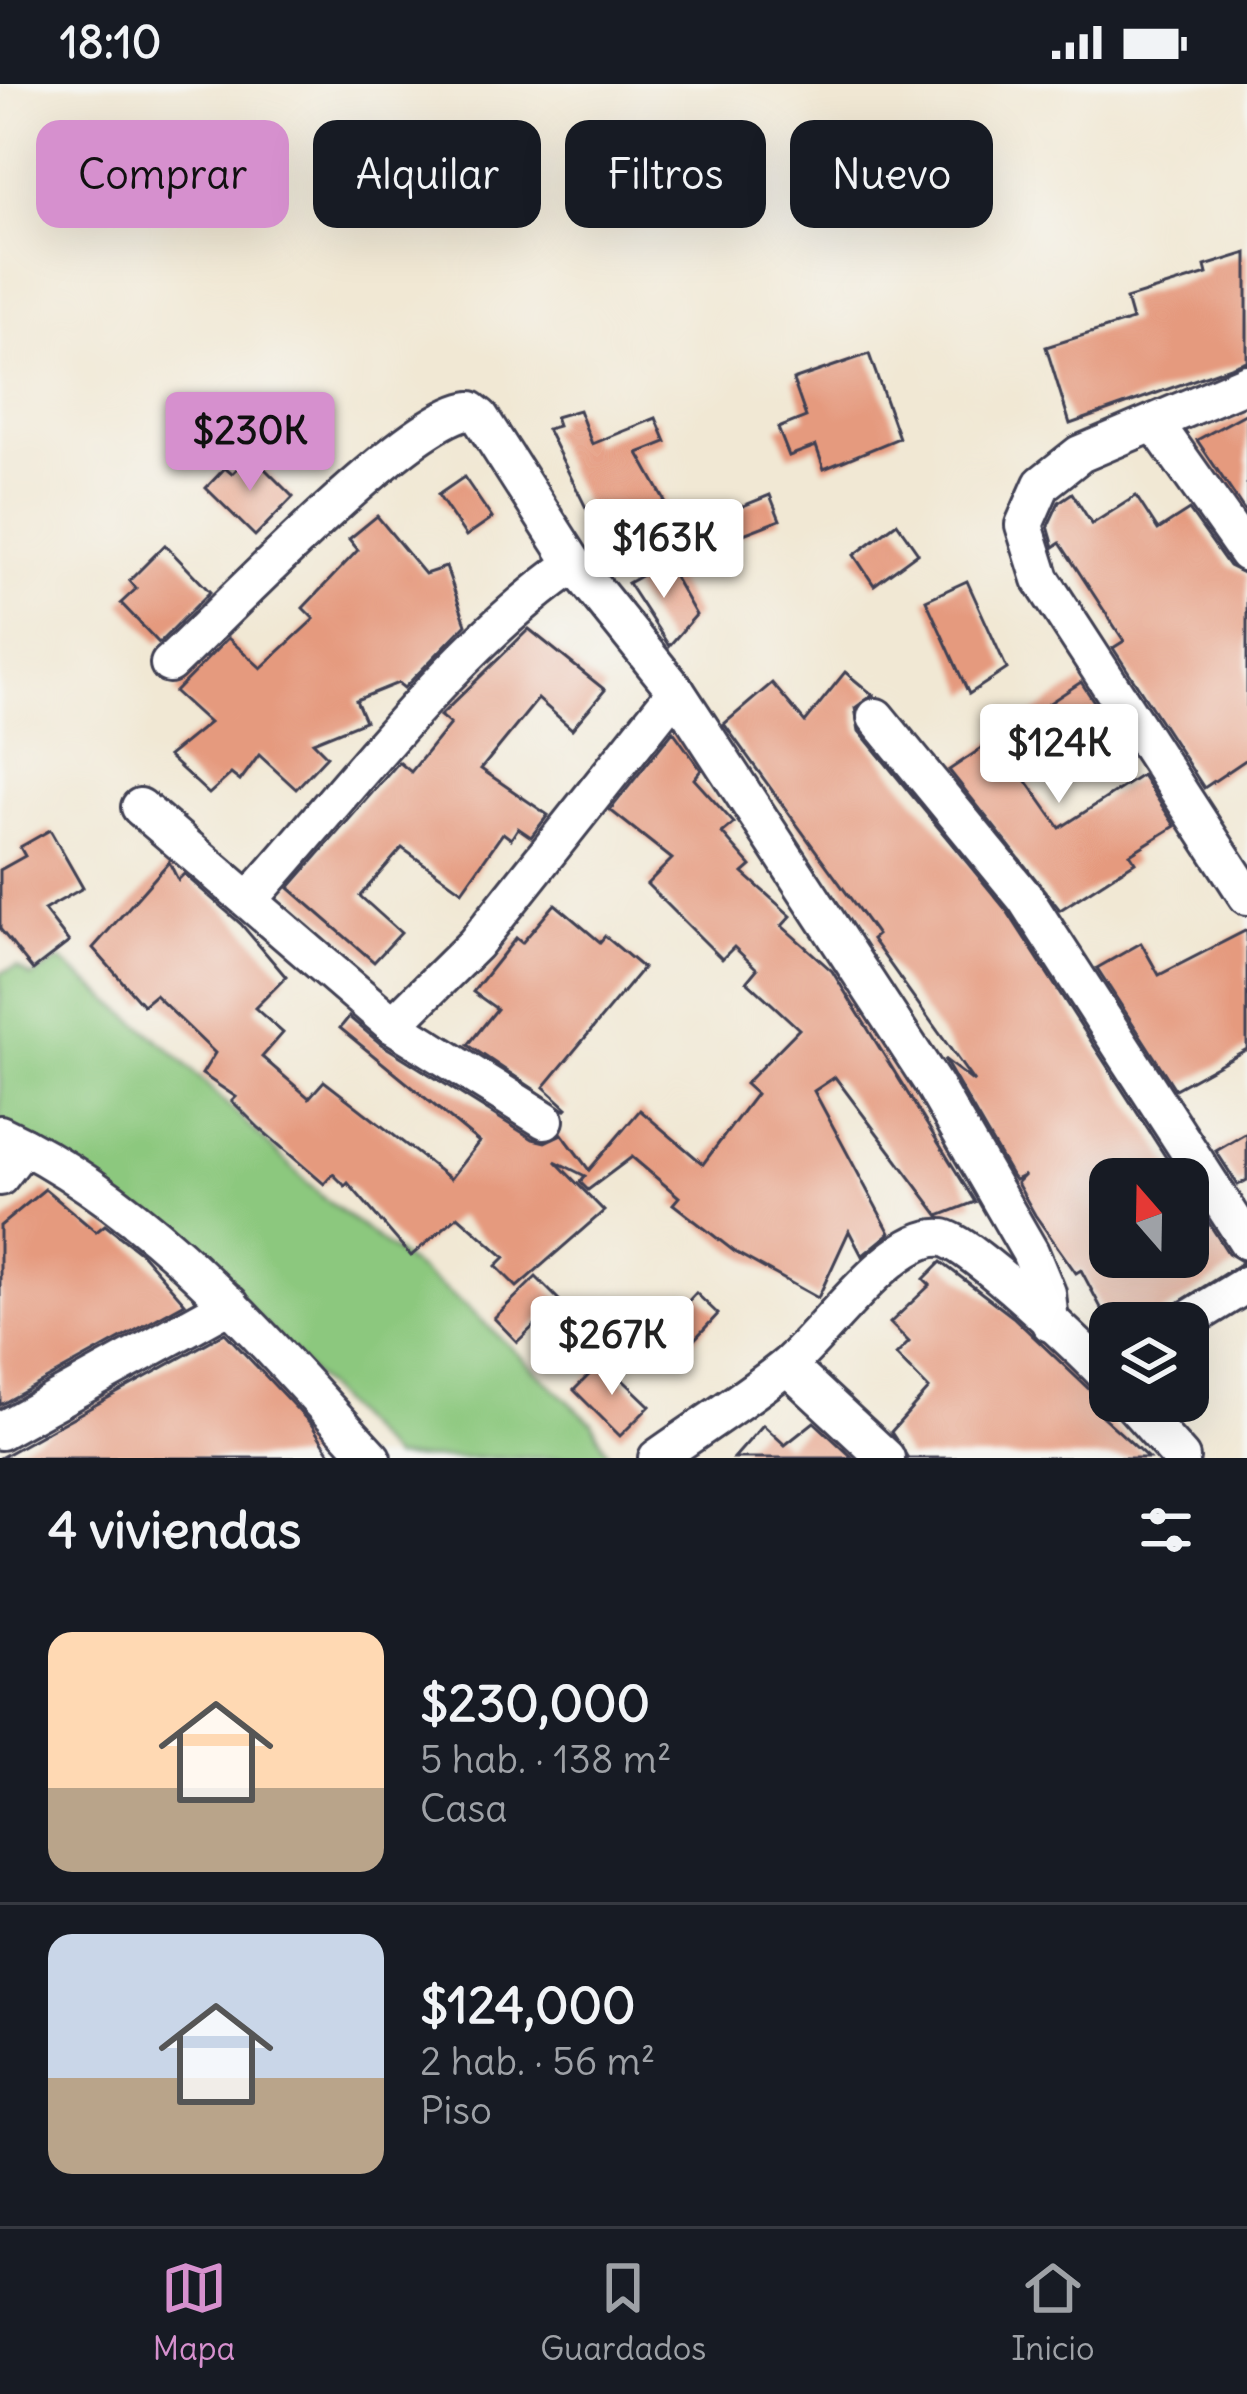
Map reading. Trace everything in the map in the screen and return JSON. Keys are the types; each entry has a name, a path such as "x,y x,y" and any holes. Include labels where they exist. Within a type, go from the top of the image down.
{"street":[{"path":"1247,383 1080,454 1042,484 1024,525 1041,579 1247,896"},
{"path":"170,664 403,444 455,412 471,410 574,564 676,691 933,1084 1030,1252 1047,1293 1050,1322"},
{"path":"1155,422 1247,553"},
{"path":"249,900 484,638 529,595 574,564"},
{"path":"393,1025 475,944 676,691"},
{"path":"877,717 1025,898 1247,1241"},
{"path":"140,807 393,1025 545,1120"},
{"path":"0,1177 12,1140 145,1226 230,1304 372,1458"},
{"path":"657,1458 787,1366 843,1305 920,1239 948,1238 1089,1356"},
{"path":"1209,1308 1247,1284"},
{"path":"0,1431 230,1304"},
{"path":"787,1366 886,1458"},
{"path":"1149,1422 1181,1458"}],"green space":[{"path":"60,960 171,1050 321,1196 466,1306 592,1423 610,1458 392,1458 216,1273 0,1122 0,973 17,967 31,977"}],"building":[{"path":"1247,253 1247,361 1070,424 1046,347 1132,320 1126,299 1207,274 1205,266"},
{"path":"869,354 899,438 824,469 816,446 789,456 778,428 806,417 793,380"},
{"path":"579,410 592,444 656,418 666,442 638,453 665,501 601,538 547,429 558,426 555,417"},
{"path":"1247,413 1247,514 1197,440"},
{"path":"251,455 293,497 255,536 206,488 225,468 232,474"},
{"path":"464,477 492,518 466,536 438,495"},
{"path":"1072,493 1092,524 1136,496 1158,530 1189,510 1229,566 1247,575 1247,759 1204,788 1113,648 1124,641 1060,543 1054,547 1048,526 1059,502"},
{"path":"770,495 780,520 733,538 723,514"},
{"path":"377,516 425,574 446,567 466,624 404,688 398,683 356,700 365,721 313,742 327,756 296,789 259,755 240,781 231,774 209,794 168,756 209,723 175,692 228,638 261,668 314,619 303,608 358,550 349,539"},
{"path":"897,523 918,553 874,585 854,555"},
{"path":"165,545 210,592 159,643 121,603 136,589 129,581"},
{"path":"666,562 696,615 669,646 628,583"},
{"path":"967,581 1007,669 969,694 926,600"},
{"path":"529,629 605,690 572,729 538,699 481,769 548,815 531,837 518,828 511,839 503,833 462,891 402,848 360,896 401,933 374,962 289,888 399,762 411,772 450,724 440,716"},
{"path":"845,672 873,695 855,708 859,731 1007,911 1166,1158 1089,1158 1089,1278 1209,1278 1209,1224 1228,1253 1243,1262 1179,1302 1098,1302 1081,1270 1076,1273 1035,1215 1017,1183 1025,1175 1015,1180 1011,1175 944,1059 974,1082 872,939 877,935 724,724 772,683 805,722"},
{"path":"1081,682 1102,714 1019,770 1060,828 1142,775 1175,826 1130,854 1135,862 1060,910 949,770"},
{"path":"673,731 701,770 694,779 734,823 722,833 751,866 743,873 791,916 782,926 832,971 975,1202 939,1216 835,1077 814,1091 890,1233 862,1256 849,1231 818,1298 735,1252 673,1204 679,1197 632,1157 588,1190 580,1182 585,1176 555,1161 604,1211 517,1287 496,1266 505,1257 458,1216 411,1256 348,1183 345,1186 333,1174 324,1184 259,1128 232,1101 236,1097 202,1074 215,1053 155,995 143,1005 93,948 169,862 178,880 184,874 241,924 286,977 255,1008 283,1033 262,1057 309,1098 324,1081 450,1179 479,1142 340,1028 349,1017 381,1044 533,1139 545,1142 562,1134 589,1170 640,1110 703,1164 756,1094 745,1084 799,1029 747,981 757,969 734,947 722,959 647,884 672,859 610,810"},
{"path":"50,830 83,888 44,910 69,942 33,970 0,929 0,870 25,856 20,847"},
{"path":"555,904 600,942 605,936 643,968 544,1087 565,1110 468,1045 497,1009 473,992 516,938 522,943"},
{"path":"1247,930 1247,1049 1175,1089 1097,968 1141,943 1159,975"},
{"path":"1247,1133 1247,1180 1238,1185 1216,1151"},
{"path":"45,1189 96,1232 105,1225 141,1253 185,1303 0,1405 0,1226"},
{"path":"941,1262 1013,1317 1089,1389 1089,1422 1109,1422 1148,1458 908,1458 891,1432 929,1389 896,1355 909,1342 890,1323 930,1285 924,1279"},
{"path":"536,1277 560,1301 517,1342 494,1318"},
{"path":"696,1293 718,1314 691,1343 669,1322"},
{"path":"225,1333 311,1424 333,1458 0,1458"},
{"path":"603,1361 650,1406 620,1436 574,1390"},
{"path":"814,1422 853,1458 734,1458 763,1425 785,1445"}]}
